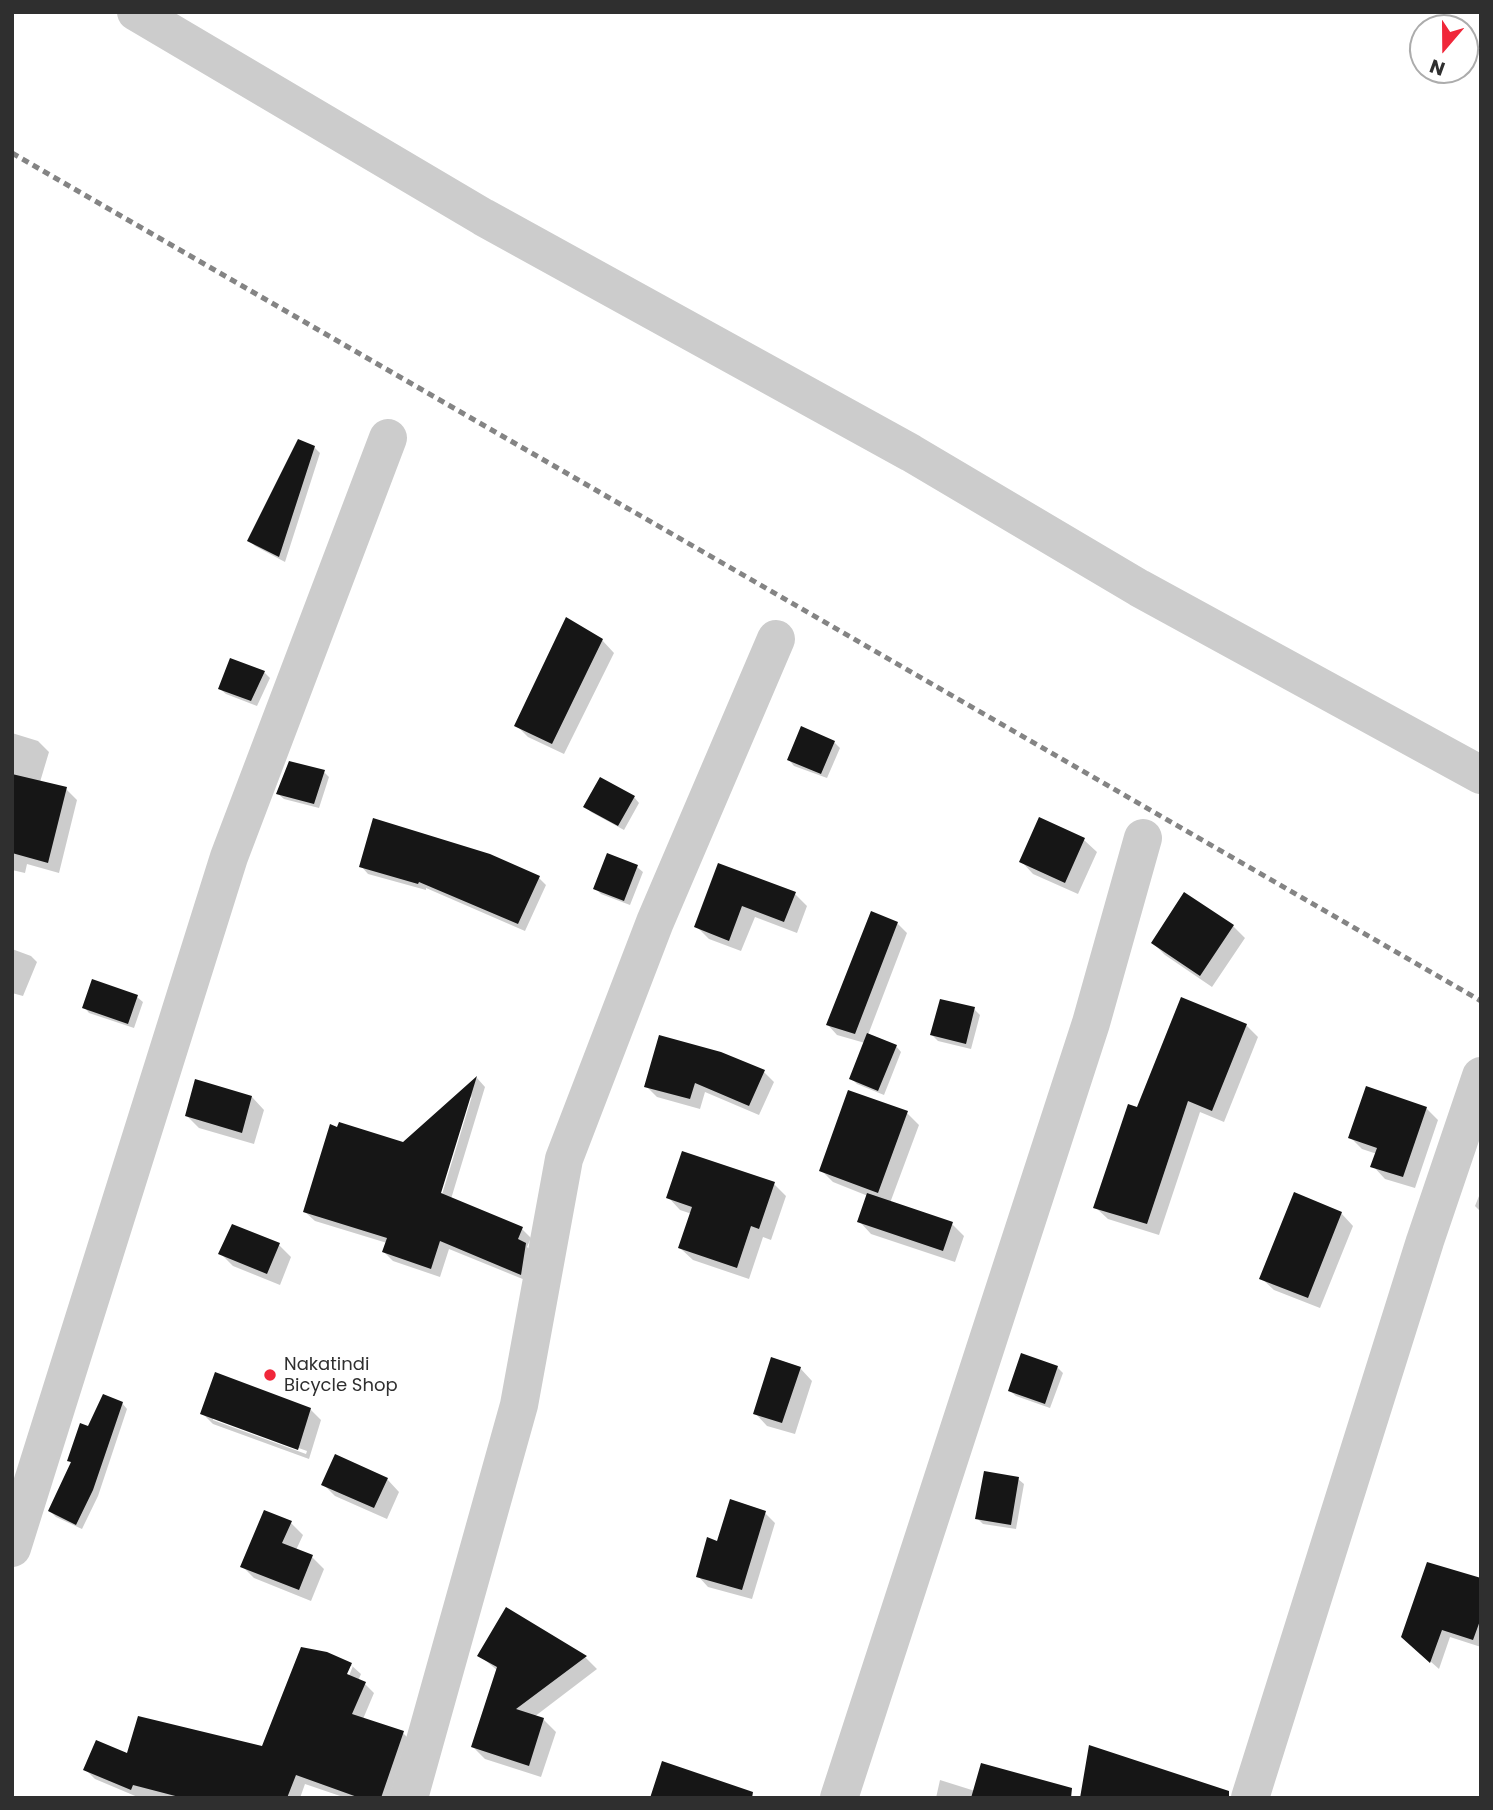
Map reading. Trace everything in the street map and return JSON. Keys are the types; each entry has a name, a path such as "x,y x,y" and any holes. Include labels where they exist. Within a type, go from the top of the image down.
{"street":[{"path":"136,12 483,216 911,453 1139,588 1481,775"},
{"path":"16,1526 229,857 388,438"},
{"path":"409,1798 519,1405 564,1160 654,922 776,639"},
{"path":"839,1798 1091,1023 1143,838"},
{"path":"1250,1798 1426,1241 1481,1076"}],"building":[{"path":"298,439 315,446 279,557 247,541"},
{"path":"566,617 603,639 552,744 514,726"},
{"path":"230,658 265,671 251,701 218,689"},
{"path":"801,726 835,741 821,774 787,760"},
{"path":"289,761 325,770 314,804 276,794"},
{"path":"12,774 67,787 48,863 12,853"},
{"path":"600,777 635,796 618,826 583,807"},
{"path":"1039,817 1085,838 1065,883 1019,862"},
{"path":"373,818 490,854 540,876 518,924 419,882 418,884 359,867"},
{"path":"607,853 638,865 624,901 593,889"},
{"path":"718,863 796,892 784,922 742,906 729,941 694,927"},
{"path":"1184,892 1234,925 1200,976 1151,943"},
{"path":"871,911 898,922 855,1034 826,1025"},
{"path":"92,979 138,995 128,1024 82,1008"},
{"path":"1181,997 1247,1024 1212,1111 1188,1101 1147,1224 1093,1208 1128,1104 1137,1107"},
{"path":"940,999 975,1007 966,1044 930,1035"},
{"path":"867,1033 897,1045 878,1091 849,1079"},
{"path":"659,1035 721,1052 765,1070 749,1106 695,1083 690,1099 644,1087"},
{"path":"477,1076 441,1193 523,1227 518,1239 526,1243 521,1275 440,1241 431,1269 382,1252 387,1238 303,1212 330,1124 337,1127 339,1122 403,1142"},
{"path":"195,1079 252,1096 242,1133 185,1116"},
{"path":"1366,1086 1427,1107 1403,1177 1370,1167 1377,1148 1348,1138"},
{"path":"848,1090 908,1111 878,1193 819,1171"},
{"path":"682,1151 775,1182 759,1229 751,1226 737,1268 678,1248 692,1207 666,1198"},
{"path":"1294,1192 1342,1212 1308,1298 1259,1279"},
{"path":"867,1193 953,1222 943,1251 857,1222"},
{"path":"232,1224 280,1243 267,1274 218,1254"},
{"path":"1021,1353 1058,1366 1045,1404 1008,1391"},
{"path":"771,1357 801,1367 782,1423 753,1414"},
{"path":"215,1372 311,1408 298,1450 200,1414"},
{"path":"103,1394 123,1402 93,1490 76,1525 48,1511 71,1462 67,1461 80,1423 88,1426"},
{"path":"335,1454 388,1478 374,1508 321,1485"},
{"path":"984,1471 1019,1477 1011,1525 975,1519"},
{"path":"730,1499 766,1511 742,1590 696,1577 707,1537 717,1541"},
{"path":"264,1510 292,1521 282,1543 313,1555 299,1590 240,1567"},
{"path":"1427,1562 1481,1578 1481,1618 1473,1640 1442,1630 1430,1663 1401,1637"},
{"path":"506,1607 587,1656 516,1709 544,1718 529,1766 471,1747 497,1667 477,1656"},
{"path":"301,1647 327,1652 352,1663 347,1674 366,1682 352,1714 404,1731 381,1798 360,1798 296,1775 287,1798 183,1798 133,1785 131,1790 83,1770 96,1740 127,1753 138,1716 262,1746"},
{"path":"1089,1745 1229,1791 1229,1798 1080,1798"},
{"path":"662,1761 753,1792 752,1798 650,1798"},
{"path":"981,1763 1072,1788 1071,1798 971,1798"}],"railway":[{"path":"12,153 1481,1001"}],"place":[{"name":"Nakatindi Bicycle Shop","path":"270,1375"}]}
